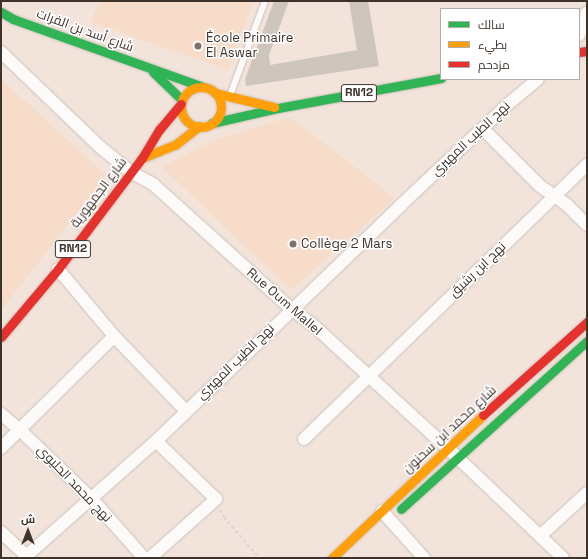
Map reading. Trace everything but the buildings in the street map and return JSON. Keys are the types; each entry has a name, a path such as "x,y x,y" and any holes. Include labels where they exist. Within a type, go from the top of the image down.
{"street":[{"path":"1,12 13,20"},
{"path":"580,32 587,12"},
{"path":"1,18 13,20"},
{"name":"شارع أسد بن الفرات","path":"13,20 203,87"},
{"name":"Rue Oum Mallel","path":"1,52 100,147 132,172 154,185 291,309 313,325 369,375 563,558"},
{"path":"148,68 182,102"},
{"name":"RN12","path":"278,108 440,78"},
{"name":"نهج الطيب المهيري","path":"26,557 156,440 291,309 537,80"},
{"path":"199,126 187,121 181,110 184,96 193,88 203,87 215,93 278,108"},
{"path":"212,123 216,119 221,109 215,93"},
{"name":"شارع الجمهورية","path":"1,337 58,269 132,172 159,130 182,102"},
{"path":"142,158 175,145 199,126 278,108"},
{"path":"483,129 540,186 556,197 587,225"},
{"name":"نهج ابن رشيق","path":"304,439 556,197 587,165"},
{"path":"58,269 114,336 186,410"},
{"name":"شارع محمد ابن سحنون","path":"385,519 447,448 587,322"},
{"path":"1,448 114,336"},
{"name":"شارع محمد ابن سحنون","path":"332,558 385,519 587,341"},
{"name":"نهج محمد الحليوي","path":"1,414 20,430 92,499 144,558"},
{"path":"150,558 216,500 156,440"},
{"path":"540,536 587,493"},
{"path":"385,519 424,558"},
{"path":"1,532 26,557"}],"lane":[{"path":"230,97 265,1"}],"path":[{"path":"216,500 224,517 260,558"}],"shaded area":[{"name":"École Primaire El Aswar","path":"101,1 254,1 228,70 90,22"},
{"path":"1,79 106,175 1,311"},
{"name":"Collège 2 Mars","path":"290,117 395,198 291,290 162,167 209,142"}],"traffic: fast":[{"path":"1,12 13,19 203,87"},
{"path":"153,72 182,100"},
{"path":"212,123 278,108 440,78"},
{"path":"401,509 587,341"}],"traffic: slow":[{"path":"201,87 209,89 215,93 219,99 221,107 219,115 215,121 209,125 201,127 193,125 187,121 183,115 181,107 183,99 187,93 193,89 201,87"},
{"path":"215,93 274,107"},
{"path":"142,158 175,145 199,126"},
{"path":"332,558 483,415"}],"traffic: jam":[{"path":"580,52 587,51"},
{"path":"1,337 58,269 142,158 159,130 181,104"},
{"path":"483,415 587,322"}],"place":[{"name":"École Primaire El Aswar","path":"198,46"},
{"name":"Collège 2 Mars","path":"293,244"}]}
